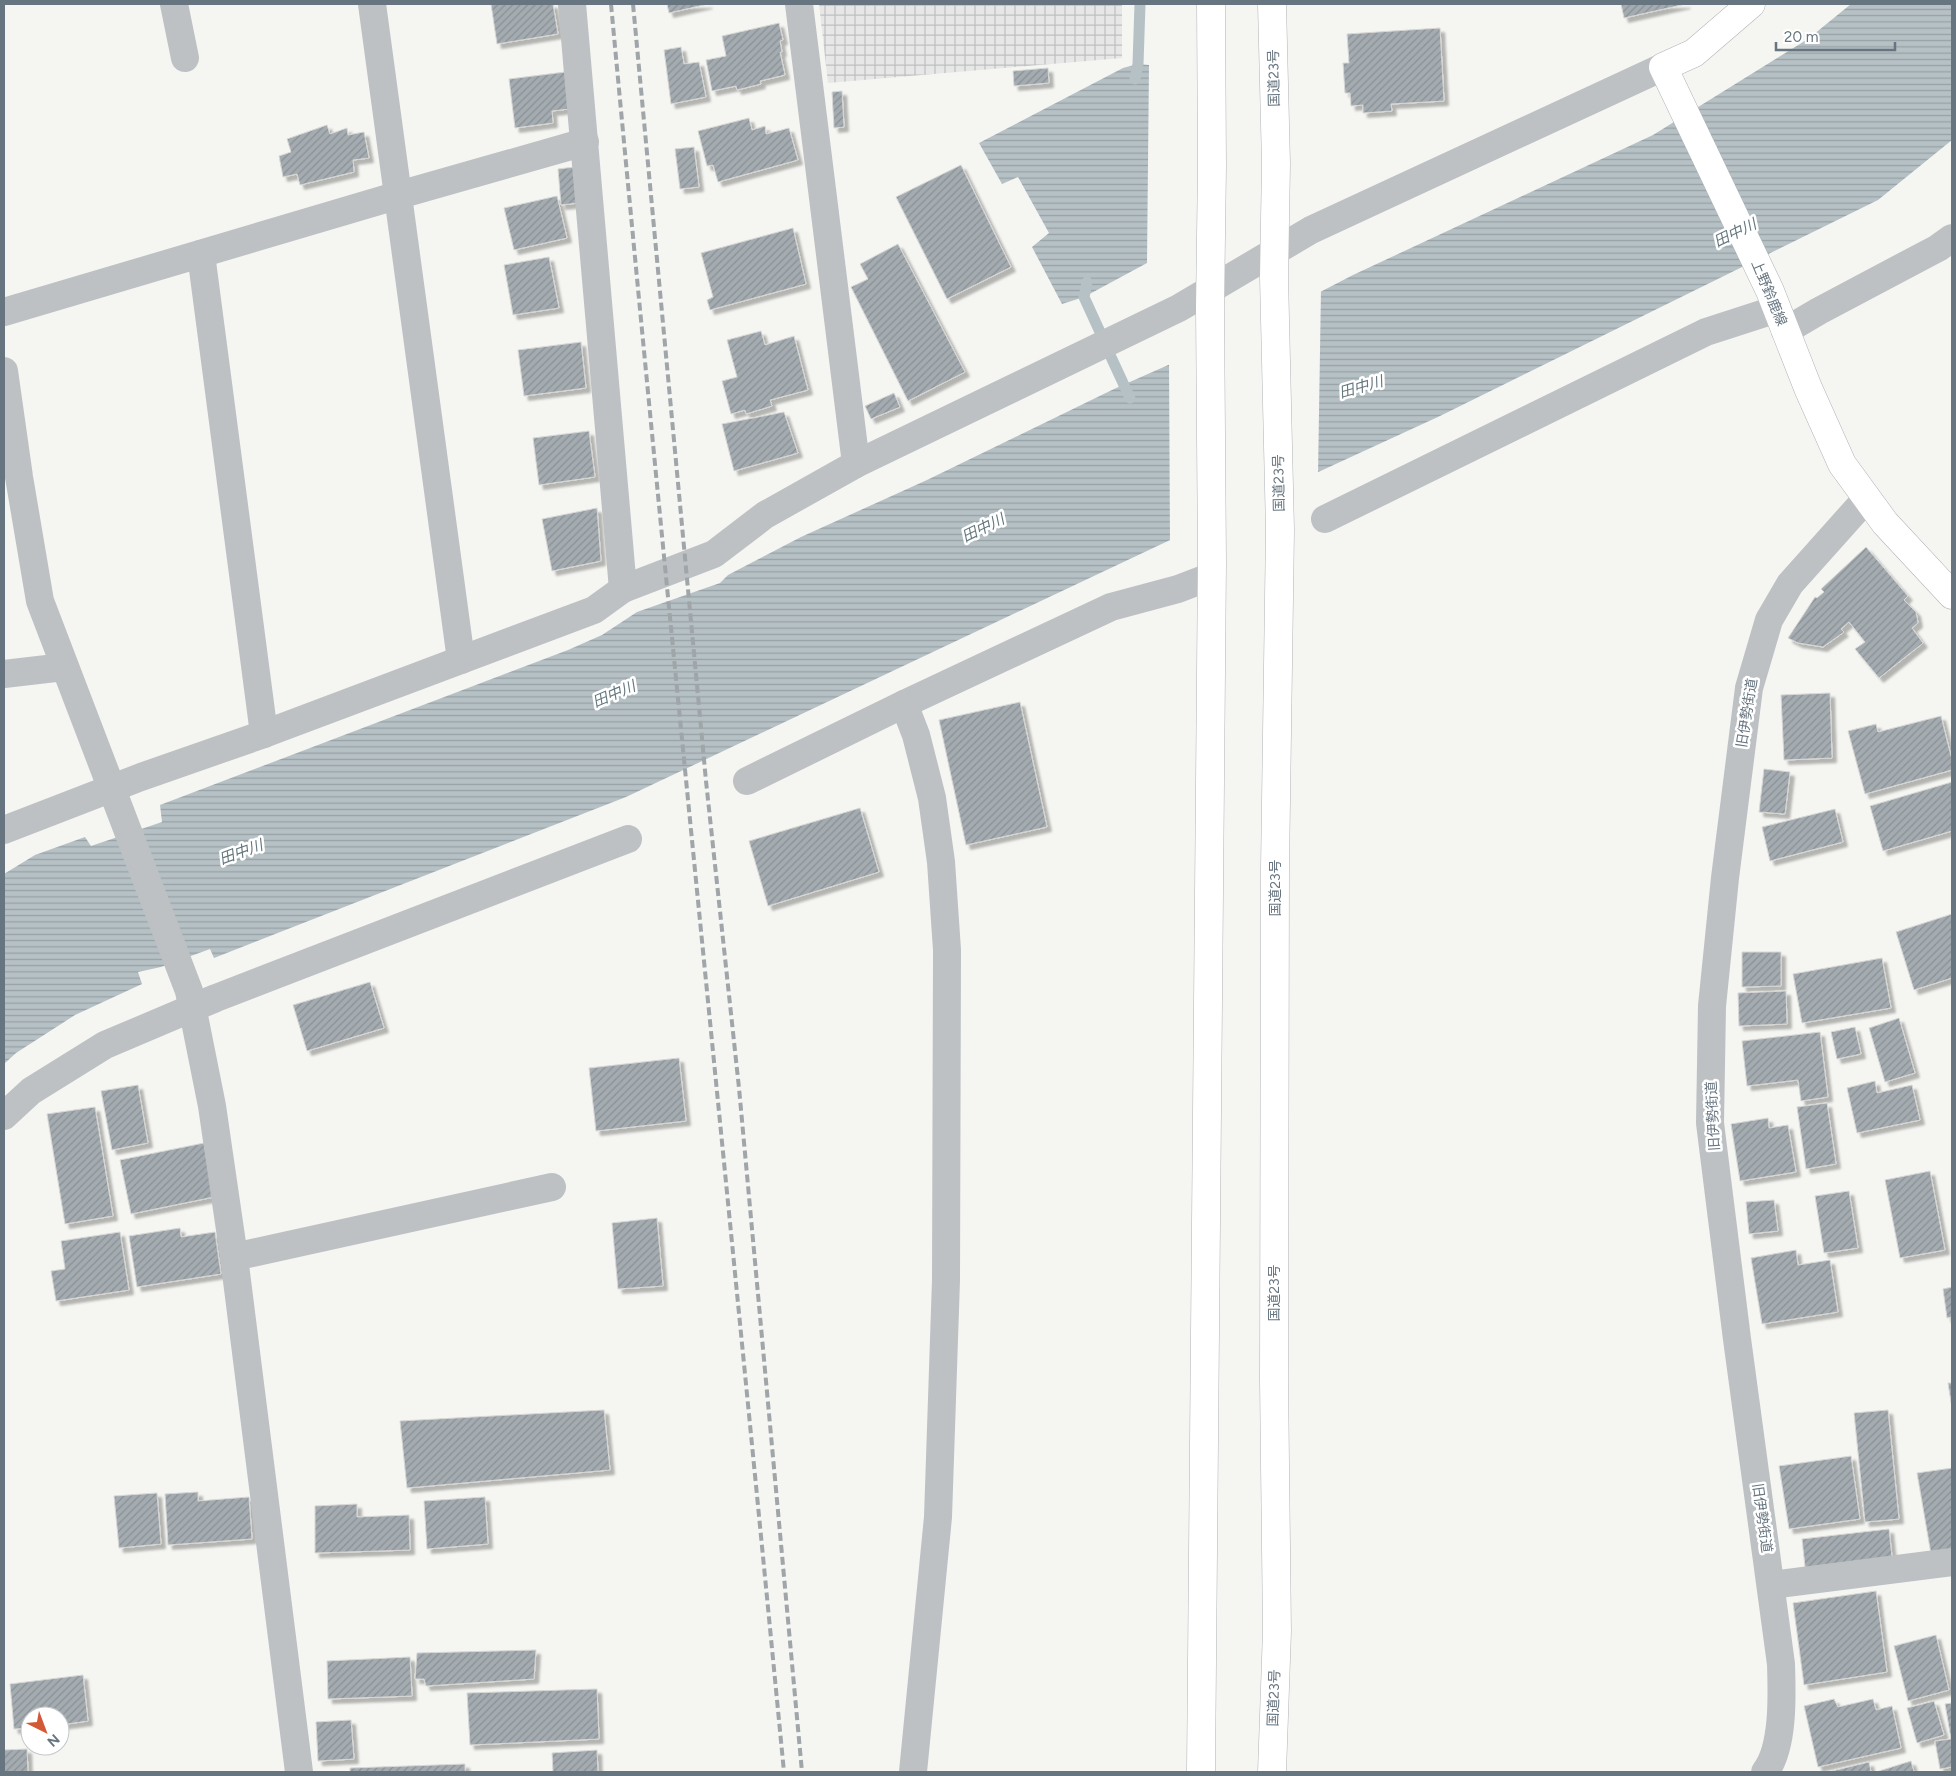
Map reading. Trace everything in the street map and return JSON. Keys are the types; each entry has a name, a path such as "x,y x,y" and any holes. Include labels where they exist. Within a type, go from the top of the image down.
{"main road":[{"path":"1201,1772 1212,569 1211,4"},
{"name":"国道23号","path":"1272,4 1276,155 1275,264 1280,530 1275,898 1274,1389 1277,1631 1272,1772"},
{"path":"1663,67 1694,53 1751,4"},
{"name":"上野鈴鹿線","path":"1663,67 1777,310 1842,464 1885,523 1952,595"}],"street":[{"path":"174,4 185,58"},
{"path":"372,4 462,660"},
{"path":"572,4 623,589"},
{"path":"799,4 856,464"},
{"path":"4,830 114,795 264,734 594,610 623,589 714,554 765,514 856,464 1179,308 1211,299 1275,264 1311,230 1663,67"},
{"path":"4,312 585,142"},
{"path":"1325,518 1706,332 1777,310 1819,310 1938,248 1952,238"},
{"path":"201,254 264,734"},
{"path":"4,371 11,478 40,601 190,1000 212,1106 234,1258 300,1772"},
{"name":"旧伊勢街道","path":"1771,1770 1780,1730 1782,1698 1781,1664 1710,1123 1712,1006 1725,878 1749,688 1769,620 1790,584 1866,499"},
{"path":"747,781 904,704 1111,607 1178,589 1212,569"},
{"path":"4,674 64,667"},
{"path":"904,704 916,736 932,798 941,862 947,950 946,1280 938,1517 913,1772"},
{"path":"4,1116 31,1091 105,1045 190,1000 216,998 628,839"},
{"path":"234,1258 552,1187"},
{"path":"1771,1585 1952,1562"}],"shaded area":[{"path":"819,4 1122,4 1122,58 828,83"}],"water":[{"name":"田中川","path":"1851,4 1952,4 1952,140 1878,200 1440,416 1168,541 626,797 214,958 210,949 161,967 138,972 142,984 75,1015 16,1053 4,1064 4,874 35,855 85,837 91,846 162,822 160,805 568,650 602,635 637,612 720,583 728,575 801,537 927,480 1114,389 1245,331 1353,275 1653,135 1808,39"},
{"path":"1138,64 1149,65 1147,263 1084,297 1062,304 1032,247 1049,233 1018,177 1002,184 979,143 1123,68"}],"pier":[{"path":"1321,289 1318,475 1170,543 1169,362 1244,328"}],"building":[{"path":"491,4 553,4 558,34 497,44"},
{"path":"667,4 708,4 669,13"},
{"path":"1621,4 1686,4 1624,18"},
{"path":"779,23 783,40 780,41 782,52 780,52 785,75 760,81 761,84 737,90 736,86 712,91 706,60 726,56 722,36"},
{"path":"1440,28 1444,101 1391,104 1392,111 1363,113 1363,105 1351,106 1350,93 1345,93 1343,63 1349,63 1347,34"},
{"path":"681,47 684,64 699,62 706,97 671,104 664,50"},
{"path":"1048,68 1049,83 1014,86 1013,71"},
{"path":"573,71 577,108 552,111 553,123 515,128 509,79"},
{"path":"842,91 844,127 834,128 832,92"},
{"path":"749,118 752,130 765,126 766,134 789,128 798,160 718,182 713,165 707,166 698,131"},
{"path":"327,125 330,134 347,128 348,135 364,132 369,158 353,160 354,172 300,185 297,174 283,177 279,156 291,152 287,139"},
{"path":"694,147 699,187 680,189 675,149"},
{"path":"961,165 1011,267 947,299 896,197"},
{"path":"583,166 587,202 561,205 558,169"},
{"path":"557,196 567,238 514,250 504,208"},
{"path":"793,228 806,284 710,310 707,300 713,297 701,253"},
{"path":"898,244 965,372 908,401 851,287 868,279 860,264"},
{"path":"549,257 559,308 513,315 504,265"},
{"path":"761,331 765,345 794,336 808,390 770,400 772,406 746,414 745,410 731,414 722,381 737,377 727,340"},
{"path":"581,342 586,388 524,396 518,350"},
{"path":"894,393 900,407 871,419 865,406"},
{"path":"784,412 798,453 734,471 722,424"},
{"path":"589,431 595,477 539,485 533,438"},
{"path":"597,508 601,561 552,571 542,519"},
{"path":"1866,547 1908,596 1904,600 1916,612 1918,623 1912,628 1923,643 1879,678 1855,649 1865,642 1849,622 1841,629 1844,632 1823,647 1798,643 1788,638 1815,597 1817,598 1824,592 1821,589"},
{"path":"1830,693 1832,758 1784,760 1781,695"},
{"path":"1020,702 1047,827 966,845 939,720"},
{"path":"1941,716 1952,760 1952,770 1865,794 1848,731 1876,724 1878,732"},
{"path":"1764,769 1790,772 1785,814 1759,812"},
{"path":"1952,782 1952,831 1883,851 1870,806"},
{"path":"860,808 879,872 768,906 749,841"},
{"path":"1835,809 1843,842 1770,861 1762,827"},
{"path":"1952,914 1952,978 1914,990 1896,932"},
{"path":"1742,952 1781,952 1781,986 1742,987"},
{"path":"1882,958 1891,1008 1802,1023 1793,974"},
{"path":"370,982 384,1028 307,1051 293,1005"},
{"path":"1786,991 1787,1024 1739,1026 1738,993"},
{"path":"1899,1018 1915,1073 1885,1082 1869,1028"},
{"path":"1855,1027 1861,1054 1837,1059 1831,1032"},
{"path":"1820,1032 1828,1097 1801,1101 1798,1080 1747,1086 1742,1041"},
{"path":"679,1058 686,1121 596,1131 589,1068"},
{"path":"1875,1081 1877,1093 1912,1085 1920,1120 1857,1133 1847,1088"},
{"path":"138,1085 148,1143 112,1150 101,1091"},
{"path":"1827,1103 1836,1164 1806,1169 1797,1107"},
{"path":"95,1107 113,1216 65,1224 47,1114"},
{"path":"1768,1118 1769,1128 1788,1125 1796,1172 1740,1181 1731,1124"},
{"path":"204,1143 214,1197 131,1214 120,1160"},
{"path":"1930,1171 1945,1250 1900,1258 1885,1180"},
{"path":"1849,1191 1858,1248 1824,1253 1815,1196"},
{"path":"1774,1200 1778,1231 1749,1234 1746,1202"},
{"path":"657,1218 663,1286 618,1289 612,1223"},
{"path":"180,1228 181,1237 215,1232 221,1274 137,1287 129,1236"},
{"path":"120,1232 129,1290 56,1301 51,1271 65,1269 61,1241"},
{"path":"1796,1250 1798,1265 1830,1260 1838,1312 1762,1324 1751,1258"},
{"path":"1952,1287 1952,1317 1947,1318 1943,1289"},
{"path":"1948,1383 1952,1383 1952,1408"},
{"path":"604,1410 610,1470 407,1488 400,1421"},
{"path":"1888,1410 1899,1519 1865,1522 1854,1413"},
{"path":"1851,1456 1860,1519 1789,1529 1779,1466"},
{"path":"1952,1468 1952,1551 1931,1554 1917,1473"},
{"path":"198,1492 198,1501 249,1497 252,1539 168,1545 165,1494"},
{"path":"157,1493 161,1544 119,1548 114,1496"},
{"path":"485,1497 488,1544 427,1549 424,1501"},
{"path":"357,1504 357,1517 409,1515 410,1550 315,1553 315,1506"},
{"path":"1889,1529 1893,1566 1806,1576 1802,1539"},
{"path":"1876,1591 1887,1672 1804,1685 1793,1603"},
{"path":"1936,1635 1949,1690 1908,1701 1894,1646"},
{"path":"536,1650 534,1679 426,1686 424,1679 415,1679 417,1653"},
{"path":"410,1657 412,1696 328,1699 327,1661"},
{"path":"83,1675 88,1721 70,1724 70,1706 20,1706 20,1729 14,1729 10,1684"},
{"path":"597,1689 599,1739 470,1745 467,1693"},
{"path":"1834,1699 1838,1707 1873,1699 1876,1710 1892,1706 1901,1748 1818,1767 1804,1706"},
{"path":"1934,1701 1944,1735 1917,1743 1907,1708"},
{"path":"1952,1703 1952,1767 1940,1769 1935,1741 1951,1739 1945,1704"},
{"path":"351,1720 354,1759 318,1761 316,1722"},
{"path":"20,1749 20,1756 27,1756 28,1772 4,1772 4,1750"},
{"path":"597,1750 598,1772 553,1772 552,1753"},
{"path":"1911,1761 1914,1772 1879,1772 1879,1771"},
{"path":"1869,1762 1871,1772 1828,1772"},
{"path":"465,1764 465,1772 350,1772 350,1768"}],"waterway":[{"path":"1135,79 1138,64 1140,4"},
{"path":"1087,282 1084,297 1100,332"},
{"path":"1111,357 1130,398"}],"railway":[{"path":"611,4 784,1772"},
{"path":"633,4 706,781 739,1088 802,1772"}]}
